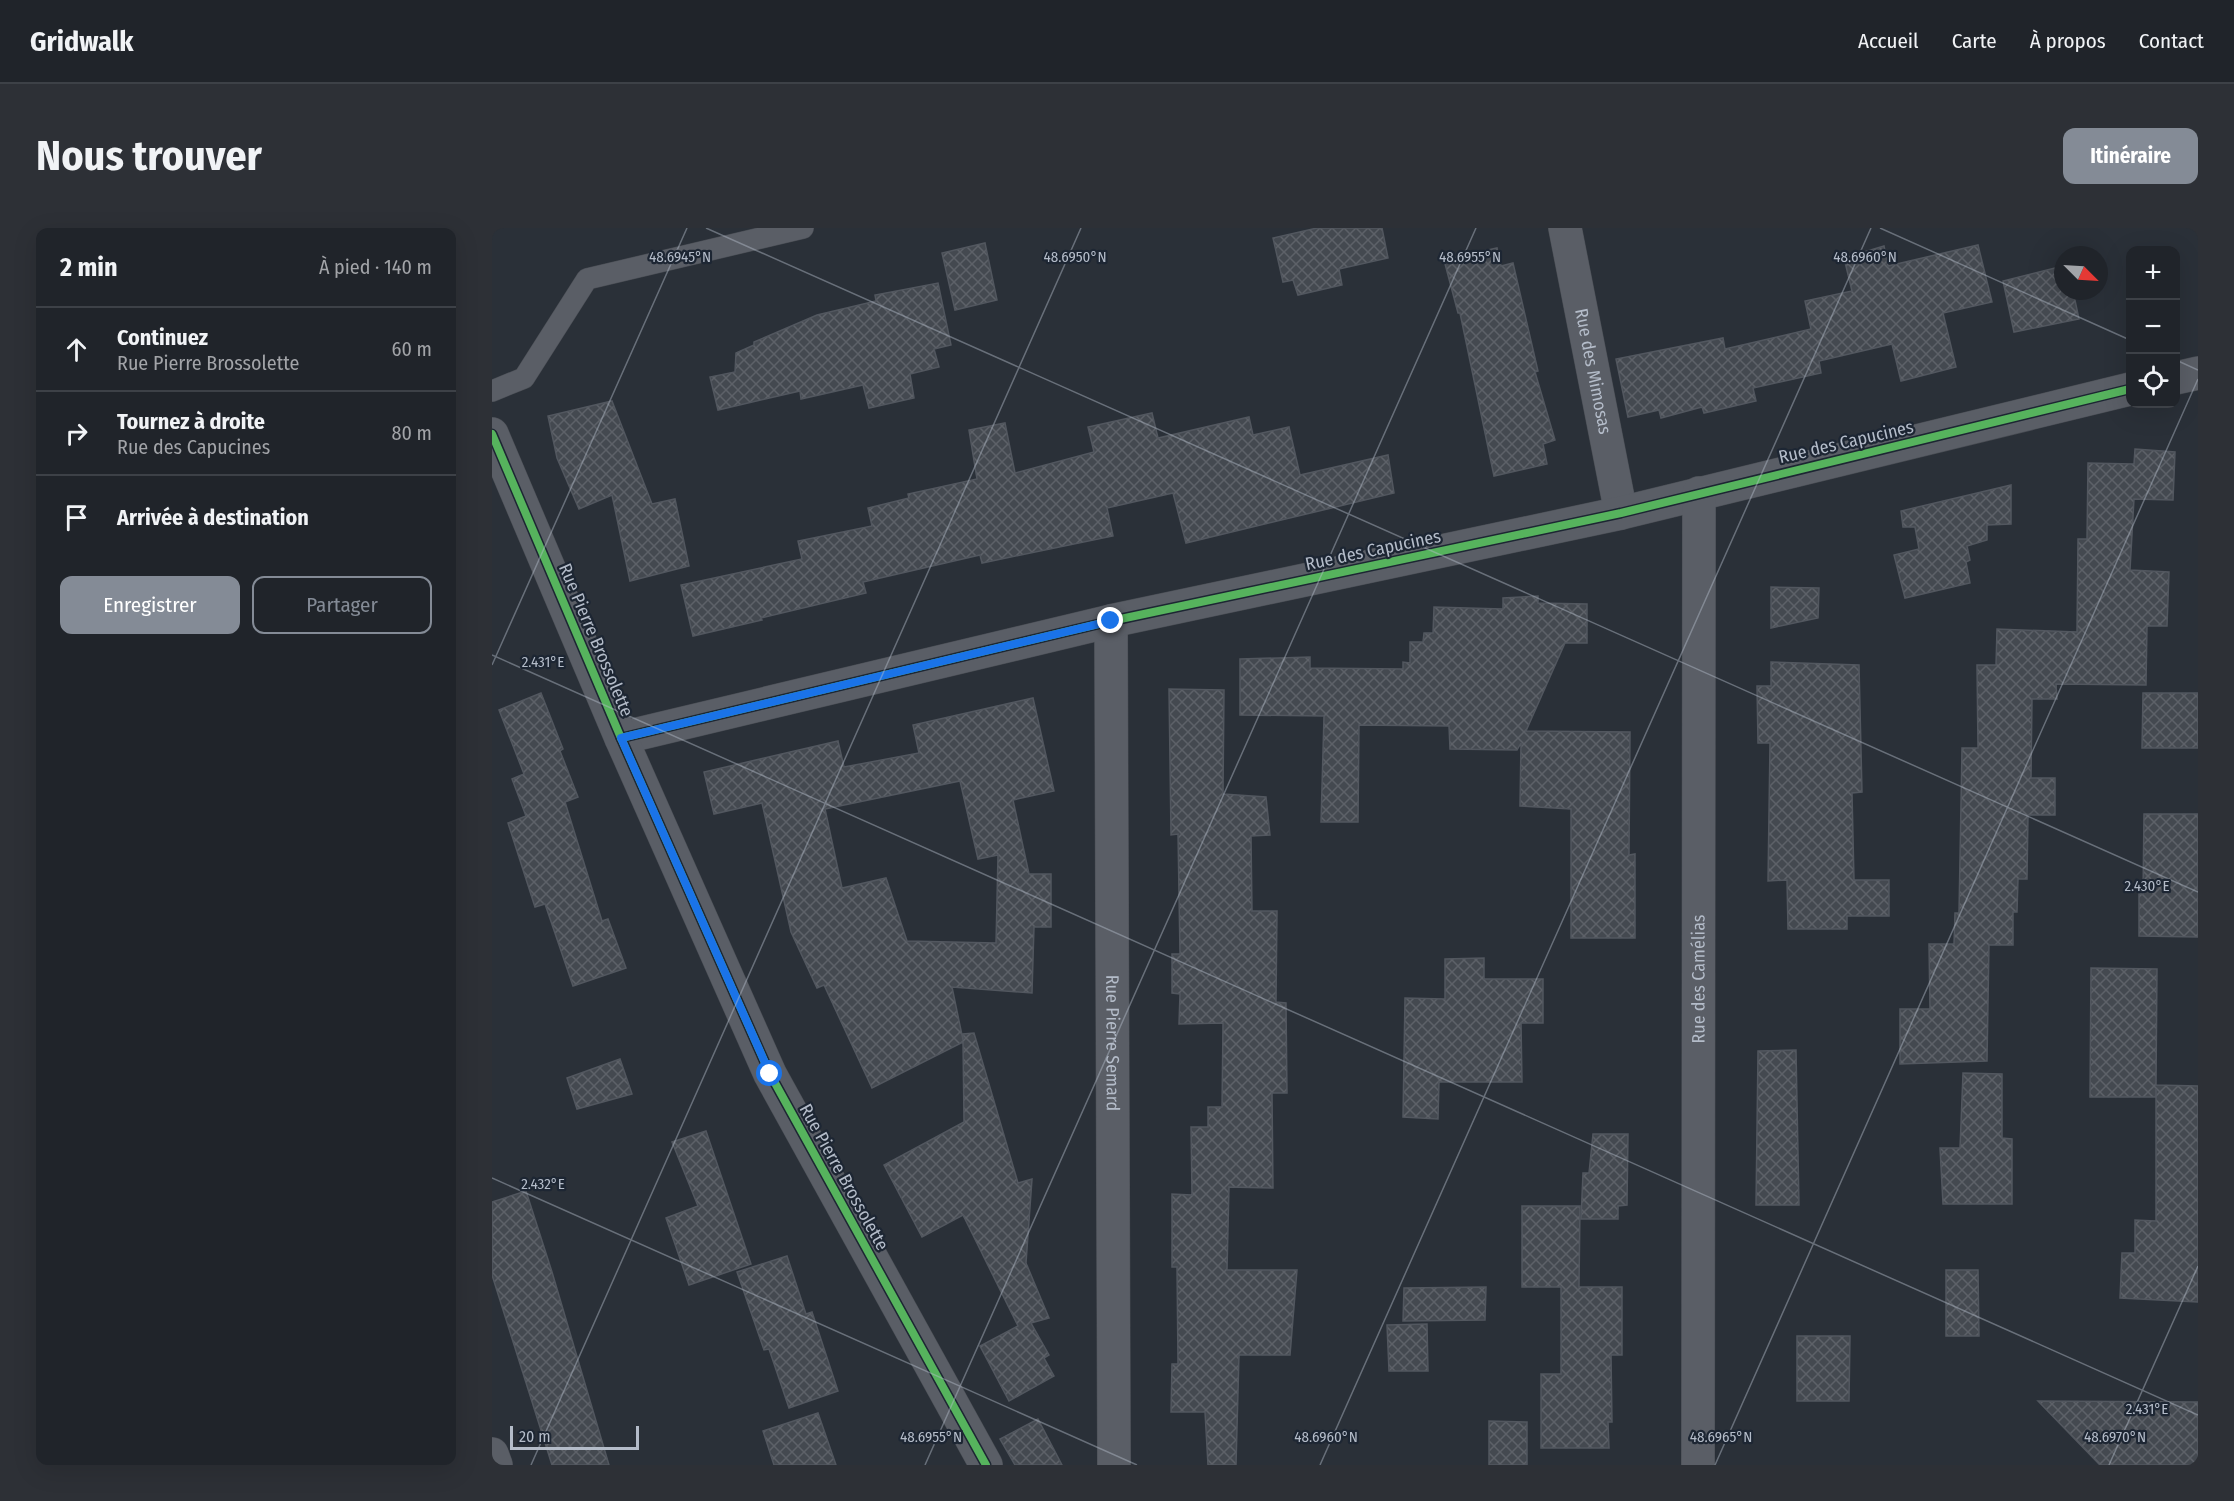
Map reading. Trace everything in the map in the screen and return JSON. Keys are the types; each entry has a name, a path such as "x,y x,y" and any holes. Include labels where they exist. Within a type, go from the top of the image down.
{"street":[{"name":"Rue des Mimosas","path":"1565,228 1621,513"},
{"path":"2180,377 2198,373"},
{"name":"Rue des Capucines","path":"621,738 1111,621 1621,513 2126,390"},
{"name":"Rue Pierre Brossolette","path":"492,434 621,738 770,1074 986,1465"},
{"name":"Rue des Camélias","path":"1698,1465 1699,493"},
{"name":"Rue Pierre Semard","path":"1111,621 1114,1465"},
{"path":"492,1454 496,1465"}],"lane":[{"path":"492,391 524,378 587,279 802,228"}],"building":[{"path":"1317,228 1382,228 1388,258 1339,269 1342,285 1298,295 1293,280 1283,282 1273,238"},
{"path":"985,243 997,300 955,310 942,253"},
{"path":"1978,245 1992,302 1943,313 1956,367 1901,381 1892,344 1819,361 1821,373 1753,388 1756,401 1704,413 1702,407 1661,418 1659,410 1628,417 1616,359 1723,338 1725,349 1811,329 1805,301 1852,291 1844,258 1884,246 1888,266"},
{"path":"1497,248 1501,266 1513,263 1538,371 1535,372 1555,440 1543,444 1547,464 1494,476 1460,313 1458,313 1444,260"},
{"path":"2054,268 2054,300 2075,300 2079,319 2014,332 2003,281"},
{"path":"938,283 951,345 934,349 939,367 910,374 914,398 869,408 863,385 801,399 800,391 718,410 710,377 735,372 736,353 754,345 754,342 817,315 876,301 875,295"},
{"path":"612,401 652,504 675,499 689,566 630,581 612,495 579,509 557,458 548,416"},
{"path":"1152,413 1158,438 1249,417 1253,435 1289,427 1300,475 1388,455 1394,493 1186,543 1173,493 1107,508 1113,536 982,563 980,555 863,582 866,593 693,636 681,585 802,559 798,541 872,526 868,508 909,498 908,494 977,479 969,430 1005,423 1015,473 1094,452 1088,427"},
{"path":"2135,449 2175,452 2173,500 2134,499 2130,570 2169,572 2167,626 2147,626 2146,685 2056,684 2057,699 2032,699 2031,778 2055,778 2055,815 2028,815 2027,879 2018,879 2017,912 2013,912 2013,945 1989,945 1987,1061 1900,1064 1900,1009 1930,1009 1929,944 1954,944 1955,913 1959,913 1962,748 1978,748 1977,665 1996,665 1997,629 2077,632 2078,539 2087,539 2088,463 2134,464"},
{"path":"2011,485 2011,524 1987,525 1987,540 1967,546 1970,560 1966,562 1970,583 1905,598 1894,555 1919,549 1915,527 1903,527 1901,511"},
{"path":"1771,587 1819,588 1818,618 1771,628"},
{"path":"1538,596 1538,603 1587,604 1587,643 1565,643 1526,731 1630,732 1629,855 1635,854 1635,938 1571,938 1571,809 1520,806 1521,743 1517,750 1450,749 1449,726 1359,725 1358,822 1321,822 1324,716 1240,715 1240,659 1310,657 1310,668 1403,669 1403,662 1410,663 1410,642 1423,642 1424,633 1433,633 1434,607 1503,609 1503,598"},
{"path":"1771,662 1859,665 1862,792 1852,793 1854,880 1889,880 1889,916 1847,916 1847,929 1788,929 1787,880 1768,881 1770,743 1758,743 1757,686 1771,686"},
{"path":"1169,689 1224,690 1223,794 1266,797 1270,835 1251,836 1252,911 1277,911 1276,1002 1286,1003 1287,1093 1272,1093 1273,1188 1229,1187 1227,1270 1297,1270 1290,1355 1239,1355 1236,1465 1208,1465 1205,1412 1171,1412 1172,1364 1178,1364 1177,1267 1172,1267 1172,1194 1192,1195 1191,1127 1208,1127 1208,1107 1222,1107 1223,1023 1179,1024 1180,994 1172,993 1172,954 1180,954 1178,834 1171,835"},
{"path":"541,693 563,749 560,751 578,797 565,802 602,921 608,919 626,968 573,986 545,904 535,907 508,823 526,816 512,779 524,774 499,710"},
{"path":"2143,693 2198,693 2198,748 2142,748"},
{"path":"1033,698 1054,791 1013,800 1029,874 1051,874 1051,927 1034,927 1032,993 952,987 963,1040 963,1034 974,1033 1018,1183 1032,1179 1026,1263 1049,1318 1031,1323 1049,1355 1044,1358 1054,1376 1009,1401 980,1346 1018,1326 963,1215 922,1237 884,1165 964,1122 963,1042 872,1088 824,985 817,988 791,932 762,803 714,814 704,772 838,741 844,767 919,753 913,725","holes":["960,781 978,859 998,855 996,943 907,941 886,878 842,888 825,809"]},
{"path":"2144,814 2198,814 2198,937 2139,936 2139,894 2143,894"},
{"path":"1484,958 1484,979 1543,979 1543,1023 1521,1023 1522,1082 1439,1082 1438,1119 1403,1117 1405,998 1445,999 1445,959"},
{"path":"2091,968 2157,969 2156,1085 2198,1086 2198,1302 2120,1298 2122,1253 2135,1253 2135,1220 2156,1221 2156,1097 2090,1097"},
{"path":"1796,1050 1799,1205 1756,1205 1758,1051"},
{"path":"620,1059 632,1094 577,1109 567,1078"},
{"path":"1963,1073 2002,1074 2002,1138 2012,1139 2012,1204 1943,1204 1940,1148 1960,1148"},
{"path":"706,1131 751,1264 689,1285 666,1218 698,1206 672,1142"},
{"path":"1593,1134 1628,1134 1627,1205 1618,1206 1618,1219 1581,1219 1583,1173 1589,1173"},
{"path":"526,1191 609,1465 552,1465 492,1275 492,1202"},
{"path":"1522,1206 1580,1206 1579,1287 1622,1287 1622,1355 1611,1355 1612,1422 1608,1422 1609,1448 1541,1448 1541,1374 1561,1374 1561,1287 1522,1287"},
{"path":"787,1256 806,1314 812,1312 838,1391 789,1408 769,1349 764,1350 737,1272"},
{"path":"1946,1270 1978,1270 1979,1336 1946,1336"},
{"path":"1486,1287 1485,1320 1403,1321 1404,1288"},
{"path":"1427,1324 1428,1371 1389,1371 1387,1325"},
{"path":"1797,1336 1850,1336 1849,1401 1797,1401"},
{"path":"2038,1401 2198,1402 2198,1465 2100,1465"},
{"path":"818,1413 836,1465 774,1465 763,1431"},
{"path":"1038,1419 1062,1465 1015,1465 1000,1439"},
{"path":"1489,1421 1527,1422 1527,1465 1489,1465"}],"cycle path":[{"path":"621,738 1111,621 1621,513 2126,390"},
{"path":"492,434 621,738 770,1074 986,1465"}],"route":[{"path":"770,1074 621,738 1111,621"}]}
